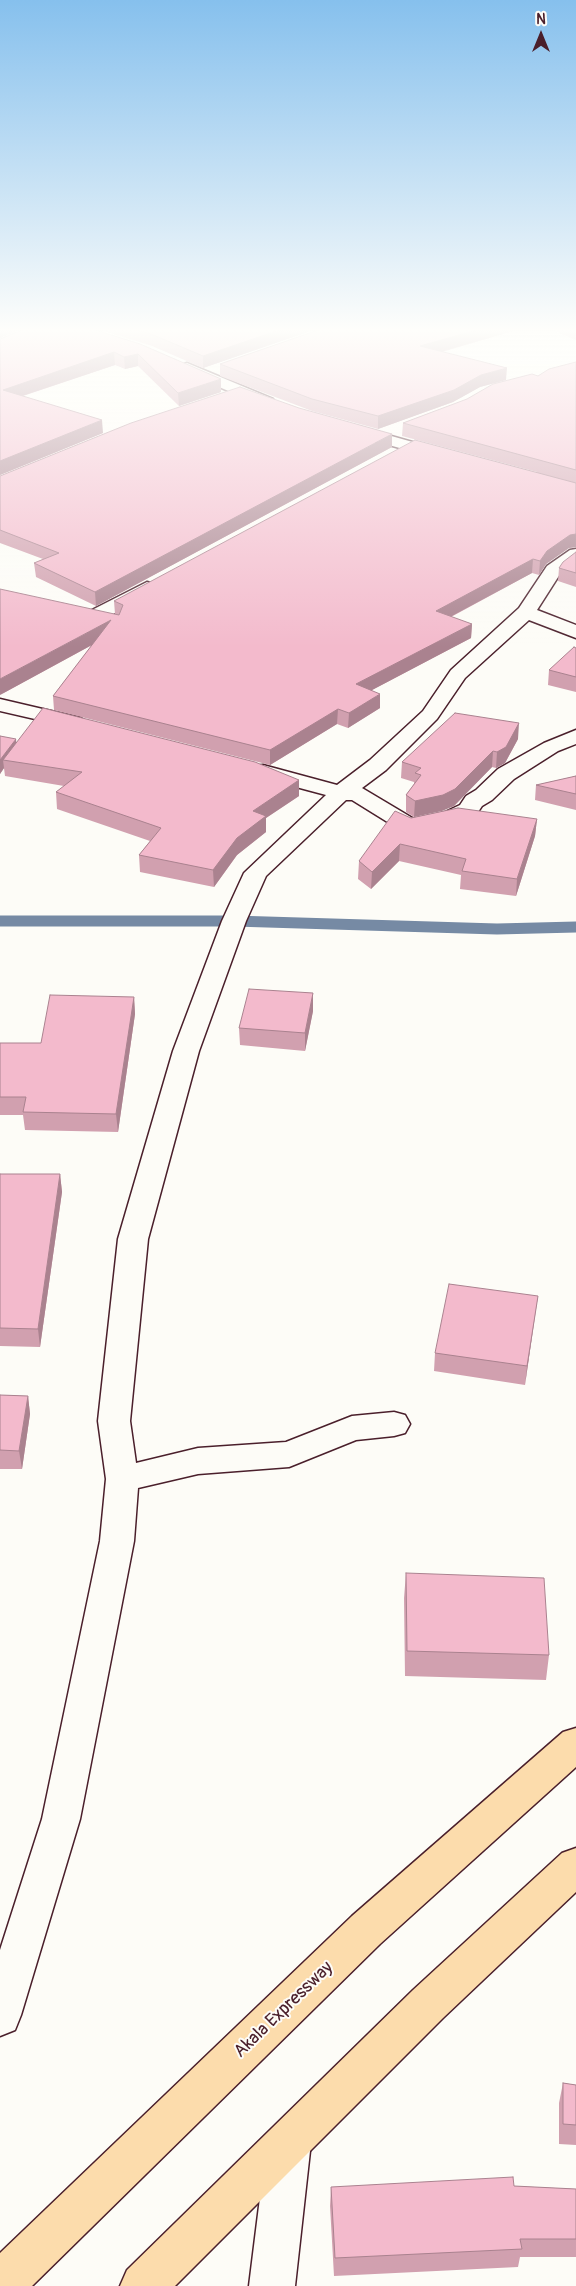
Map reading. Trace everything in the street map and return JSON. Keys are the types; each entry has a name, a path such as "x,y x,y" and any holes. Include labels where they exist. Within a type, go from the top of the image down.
{"main road":[{"name":"Akala Expressway","path":"0,2285 366,1930 576,1744"},
{"path":"143,2286 428,2004 576,1866"}],"street":[{"path":"366,434 460,460"},
{"path":"377,437 386,434"},
{"path":"384,460 410,446"},
{"path":"0,2014 61,1819 117,1541 122,1479 114,1421 133,1239 186,1050 234,921 256,873 341,793 378,765 430,715 458,674 526,612 553,570 576,554"},
{"path":"95,616 165,578"},
{"path":"526,612 576,632"},
{"path":"0,705 91,726"},
{"path":"242,766 341,793 356,793 410,826 449,819 468,810 474,801 484,795 506,774 550,747 576,736"},
{"path":"122,1479 198,1461 289,1454 352,1428 394,1424"},
{"path":"272,2286 289,2142"}],"building":[{"path":"0,434 68,434 0,461"},
{"path":"105,434 392,434 95,592 34,563 59,553 0,530 0,476"},
{"path":"442,434 576,434 576,470"},
{"path":"415,440 576,483 576,534 570,535 547,551 540,561 533,559 436,611 472,624 356,684 380,694 349,713 338,709 270,750 53,696 111,620 0,679 0,589 119,615 123,605 114,601"},
{"path":"576,552 576,573 559,568 563,562"},
{"path":"574,647 576,648 576,677 549,670"},
{"path":"43,708 255,762 299,780 253,811 266,816 237,838 213,870 139,855 161,828 56,792 82,772 3,760"},
{"path":"455,713 519,723 506,747 497,752 493,751 455,789 443,795 415,801 406,795 421,775 415,773 421,768 402,762"},
{"path":"0,736 16,739 0,760"},
{"path":"576,776 576,794 536,785"},
{"path":"458,808 537,819 517,879 462,871 466,859 400,844 372,872 359,861 395,811 411,818"},
{"path":"249,989 313,993 305,1033 239,1028"},
{"path":"50,995 134,997 116,1114 23,1112 26,1097 0,1097 0,1043 41,1043"},
{"path":"0,1174 60,1174 38,1329 0,1328"},
{"path":"449,1284 538,1296 527,1366 435,1353"},
{"path":"0,1395 28,1396 19,1451 0,1450"},
{"path":"406,1573 544,1578 549,1655 407,1651"},
{"path":"563,2083 576,2085 576,2125 563,2124"},
{"path":"513,2177 514,2186 576,2189 576,2239 520,2239 522,2249 335,2258 331,2187"}],"waterway":[{"path":"0,921 234,921 497,929 576,927"}]}
